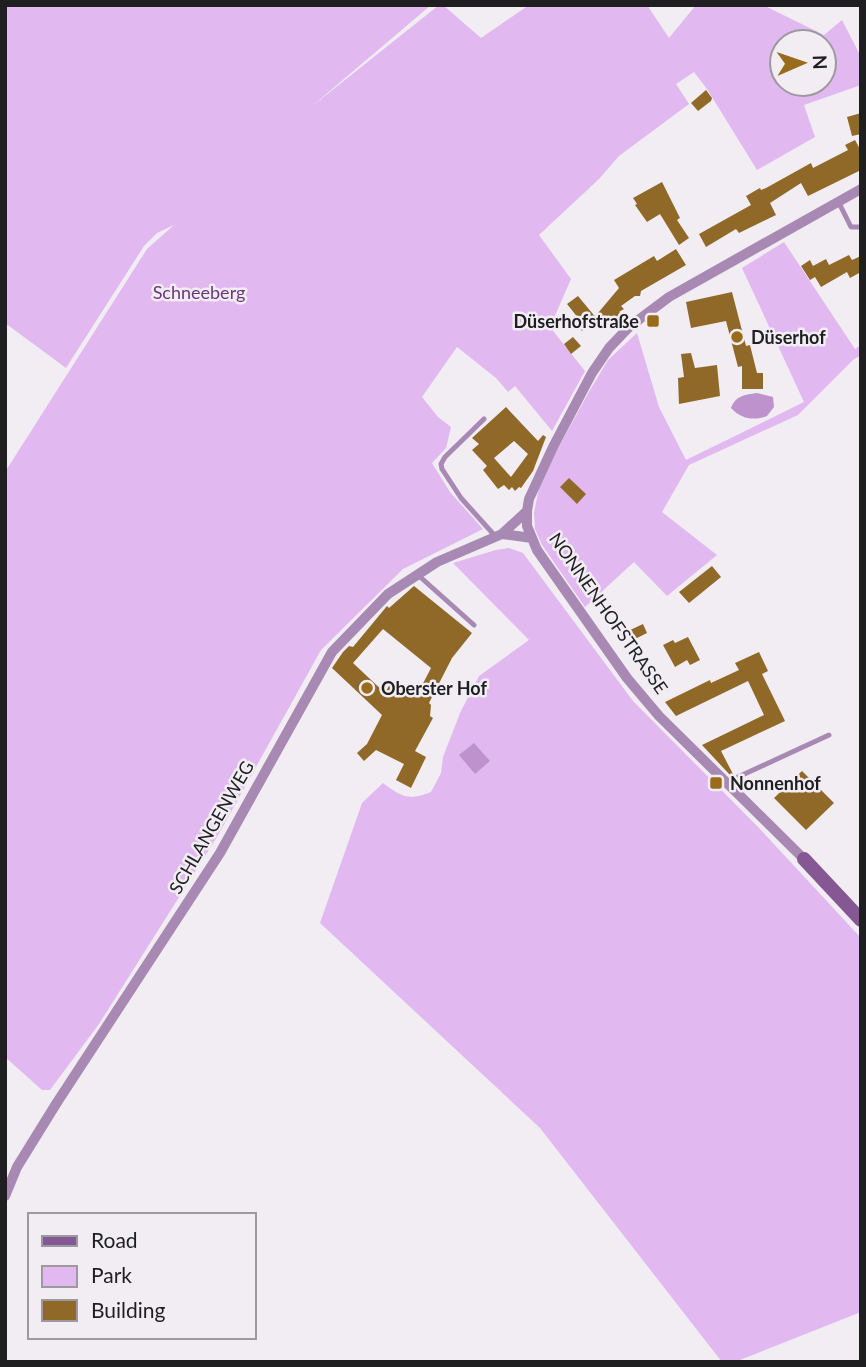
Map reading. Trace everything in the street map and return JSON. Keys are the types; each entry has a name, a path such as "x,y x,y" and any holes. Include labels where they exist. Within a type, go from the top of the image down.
{"street":[{"path":"499,535 527,511 529,499 553,447 592,373 609,348 629,327 669,297 861,189"},
{"name":"NONNENHOFSTRASSE","path":"527,511 527,526 537,550 627,678 659,716 804,859 861,920"},
{"name":"NONNENHOFSTRASSE","path":"499,535 532,538"},
{"name":"SCHLANGENWEG","path":"5,1196 17,1167 56,1104 220,853 332,652 388,594 436,562 499,535"}],"lane":[{"path":"839,202 851,227 861,227"},
{"path":"484,419 445,457 442,468 461,498 499,535"},
{"path":"418,575 474,625"},
{"path":"725,783 829,735"}],"green space":[{"name":"Schneeberg","path":"5,5 431,5 311,107 439,5 443,5 481,38 529,5 647,5 669,38 696,5 763,5 810,28 768,28 768,98 824,98 804,105 815,137 757,170 694,72 676,84 689,104 619,156 599,179 539,235 571,279 550,327 585,371 552,431 515,386 508,392 496,378 457,347 422,397 438,417 451,427 446,448 432,463 450,492 483,529 403,569 321,650 217,837 99,1024 50,1090 42,1090 5,1057 5,472 147,249 174,225 157,233 144,246 66,368 5,323"},
{"path":"842,20 861,57 861,85 838,93 838,28 832,28"},
{"path":"784,242 855,349 861,345 861,355 798,415 689,465 662,512 717,555 667,596 634,562 585,607 542,545 535,529 534,513 539,488 551,461 608,360 637,333 659,407 686,460 804,402 742,268"},
{"path":"509,548 523,553 633,701 759,828 861,938 861,1312 735,1362 722,1362 540,1128 320,923 362,803 383,783 395,792 411,797 431,792 441,773 443,757 460,713 479,676 529,640 453,563"}],"shaded area":[{"path":"757,393 773,397 774,407 767,416 748,418 731,408 738,398"},
{"path":"474,743 490,761 475,774 459,755"}],"building":[{"path":"706,90 712,98 711,101 698,111 691,103"},
{"path":"861,113 861,134 852,136 847,117"},
{"path":"855,140 861,151 861,170 808,196 801,183 770,203 776,215 739,233 736,229 706,247 699,234 751,205 746,196 811,163 813,168 848,150 845,145"},
{"path":"662,182 680,218 677,220 689,238 679,245 660,214 647,222 633,198"},
{"path":"676,249 686,265 621,306 624,309 619,312 624,317 610,329 598,313 619,288 614,280 654,256 657,261"},
{"path":"849,255 852,260 861,256 861,272 850,278 847,272 821,287 815,277 810,280 801,266 810,260 813,266 826,259 829,265"},
{"name":"Düserhof","path":"732,292 746,346 750,345 757,373 763,373 763,389 742,389 742,366 738,367 726,321 691,328 686,302"},
{"path":"578,296 597,319 582,331 575,322 579,319 567,304"},
{"path":"573,337 581,346 571,354 564,344"},
{"path":"691,353 695,368 717,365 720,396 679,404 678,378 684,377 681,354"},
{"path":"506,407 538,441 543,435 546,437 533,471 521,488 515,491 504,485 498,489 483,470 487,466 472,450 479,444 472,438","holes":["514,441 528,454 511,477 494,458"]},
{"path":"569,478 586,494 577,504 560,487"},
{"path":"712,566 721,577 689,603 679,592"},
{"name":"Oberster Hof","path":"414,586 472,633 452,658 429,703 430,716 433,718 415,751 426,757 411,788 396,780 404,764 376,750 364,761 357,753 367,744 382,715 332,668 343,652 349,646 353,647 387,606 389,608","holes":["383,629 431,668 416,697 390,684 385,693 353,663"]},
{"path":"643,624 647,633 633,640 628,631"},
{"path":"688,637 700,660 690,665 687,660 675,667 663,645"},
{"path":"759,652 768,671 762,674 785,721 721,751 733,774 730,775 702,745 764,715 748,681 676,716 665,702 710,680 711,683 739,670 735,663"},
{"path":"802,771 834,803 806,830 774,798"}],"place":[{"name":"Düserhofstraße","path":"653,321"},
{"name":"Düserhof","path":"737,337"},
{"name":"Oberster Hof","path":"367,688"},
{"name":"Nonnenhof","path":"716,783"}]}
